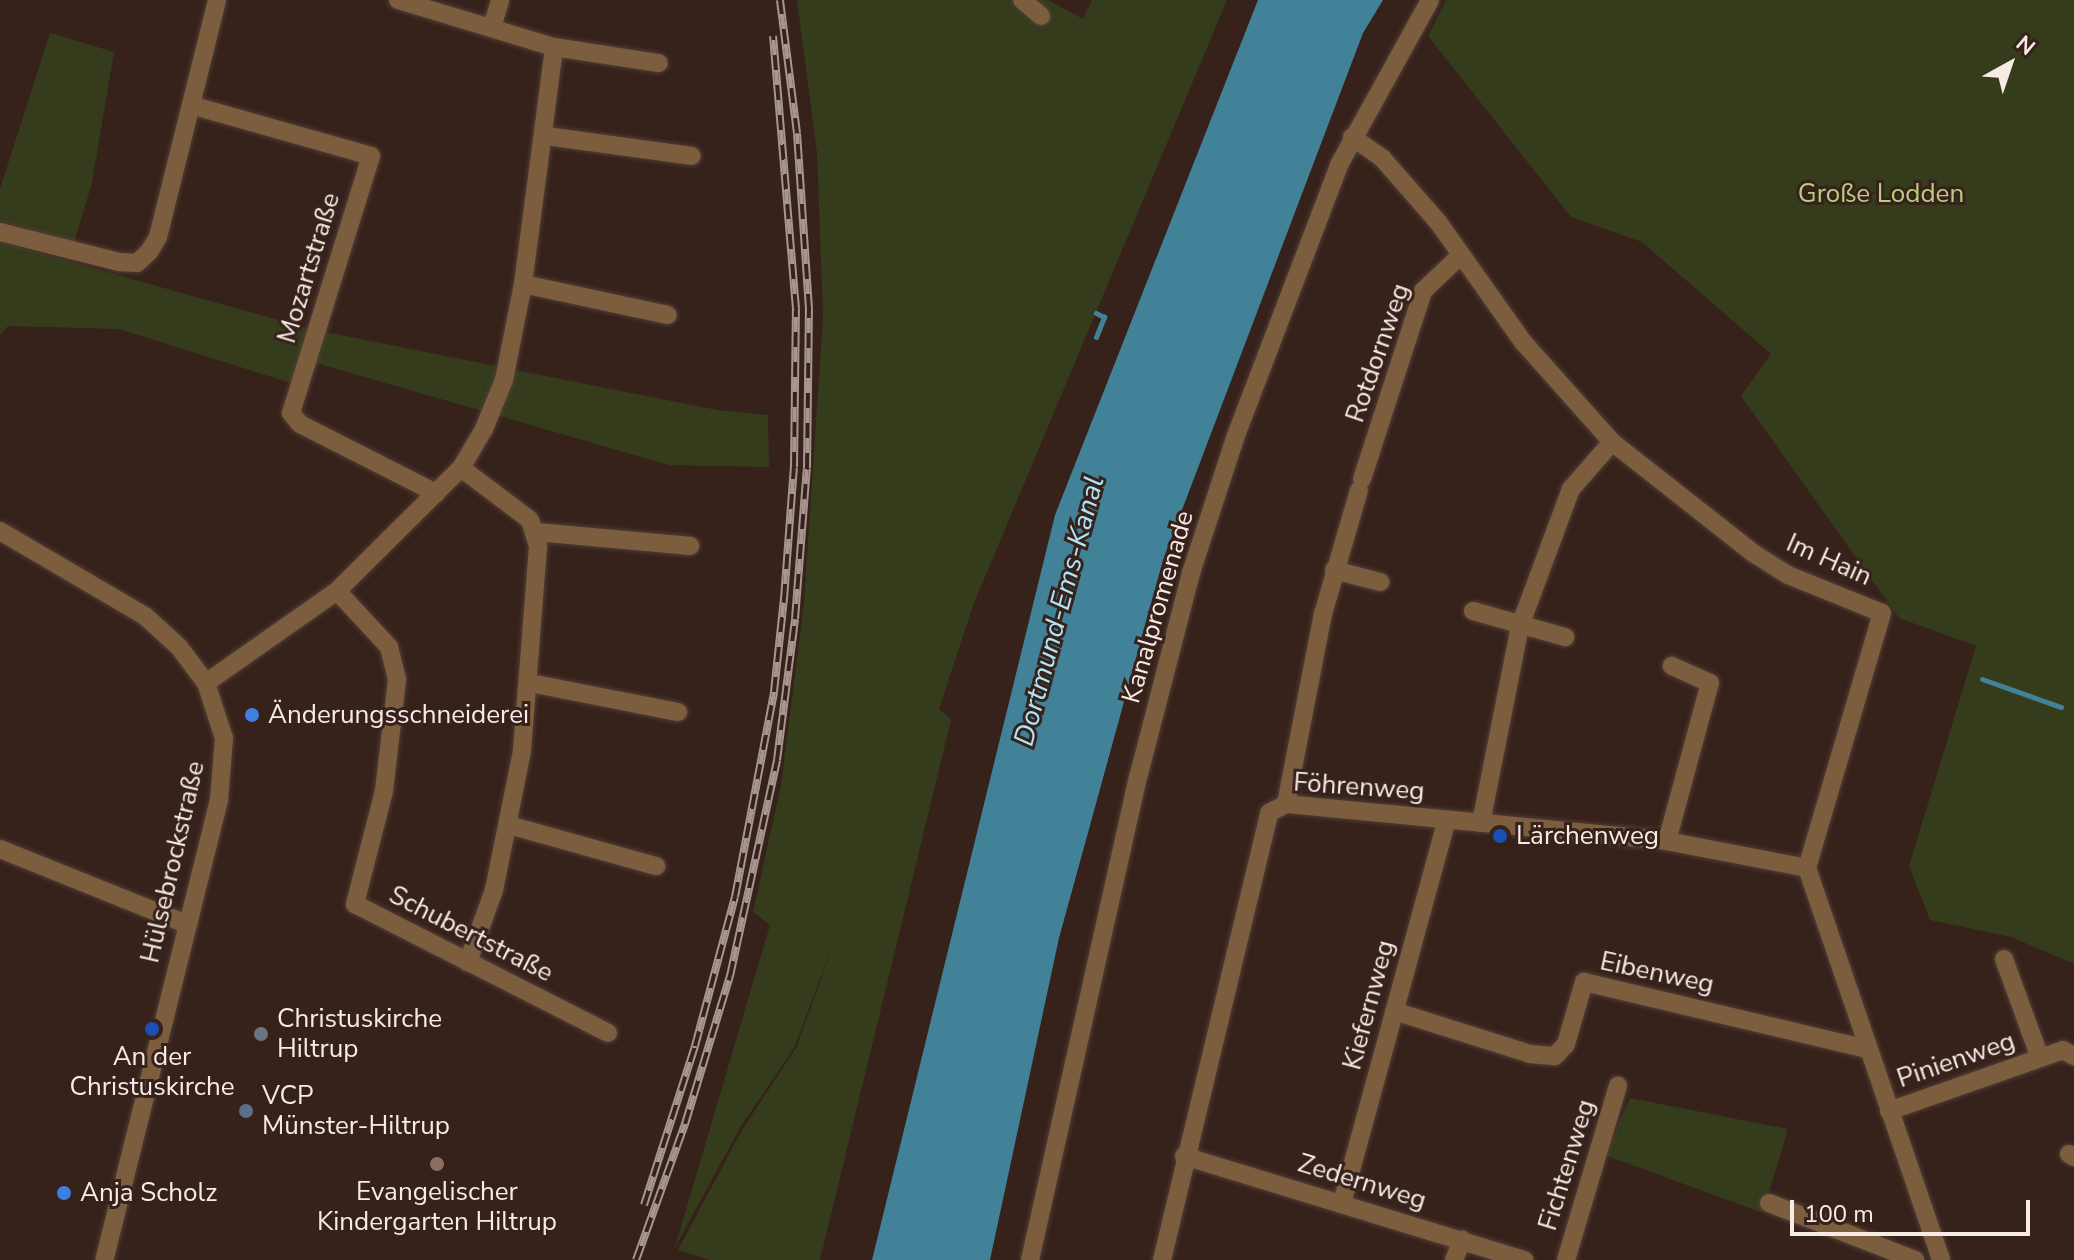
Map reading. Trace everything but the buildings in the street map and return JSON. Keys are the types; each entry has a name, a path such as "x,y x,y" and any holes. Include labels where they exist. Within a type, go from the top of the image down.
{"street":[{"path":"0,232 74,254 137,263 158,237 217,0"},
{"path":"398,0 554,47 659,63"},
{"path":"492,27 500,0"},
{"path":"1022,0 1041,16"},
{"name":"Kanalpromenade","path":"1030,1260 1137,783 1191,573 1235,438 1352,137 1430,0"},
{"path":"206,683 337,591 461,468 504,380 523,284 546,136 554,47"},
{"name":"Mozartstraße","path":"191,105 371,156 291,413 300,424 436,493"},
{"path":"546,136 692,156"},
{"name":"Im Hain","path":"1352,137 1382,158 1461,255 1523,342 1612,442 1765,560 1882,613 1807,868"},
{"name":"Rotdornweg","path":"1286,804 1334,570 1360,485 1423,291 1461,255"},
{"path":"523,284 668,315"},
{"path":"1481,823 1520,626 1571,489 1612,442"},
{"path":"461,468 511,501 537,532 530,683 509,825 468,962"},
{"name":"Hülsebrockstraße","path":"0,531 145,616 179,647 206,683 220,718 225,762 104,1260"},
{"path":"537,532 690,546"},
{"path":"1334,570 1380,582"},
{"name":"Schubertstraße","path":"337,591 389,647 397,680 384,791 355,904 608,1033"},
{"path":"1473,611 1565,637"},
{"path":"1667,841 1710,683 1672,666"},
{"path":"530,683 678,712"},
{"name":"Föhrenweg","path":"1162,1260 1184,1156 1269,813 1286,804 1667,841 1807,868"},
{"name":"Kiefernweg","path":"1342,1203 1447,820"},
{"path":"509,825 656,866"},
{"path":"0,849 187,924"},
{"path":"1807,868 1941,1260"},
{"name":"Pinienweg","path":"2004,959 2040,1058"},
{"name":"Eibenweg","path":"1394,1011 1530,1054 1555,1056 1566,1044 1584,982 1867,1049"},
{"name":"Pinienweg","path":"1889,1111 2063,1050 2074,1056"},
{"name":"Fichtenweg","path":"1566,1260 1618,1086"},
{"name":"Zedernweg","path":"1184,1156 1524,1260"},
{"path":"1769,1203 1915,1260"},
{"path":"1454,1260 1462,1240"}],"green space":[{"path":"797,0 1048,0 1083,19 1092,0 1227,0 974,603 939,709 951,720 820,1260 710,1260 678,1250 742,1130 796,1048 840,927 794,1048 741,1126 675,1247 770,925 753,912 781,785 804,603 823,317 817,153"},
{"name":"Große Lodden","path":"1446,0 2074,0 2074,964 2011,937 1930,920 1909,866 1976,646 1899,618 1741,396 1771,354 1642,242 1571,217 1428,36"},
{"path":"50,33 114,52 92,183 74,242 0,221 0,189"},
{"path":"0,242 310,329 717,410 768,415 769,467 669,465 302,359 294,384 119,329 8,326 0,335"},
{"path":"1630,1098 1788,1129 1763,1213 1605,1155"}],"water":[{"name":"Dortmund-Ems-Kanal","path":"1258,0 1383,0 1363,33 1163,560 1059,938 990,1260 872,1260 1055,515"}],"waterway":[{"path":"1096,313 1104,317 1096,337"},
{"path":"1982,679 2061,707"}],"railway":[{"path":"636,1260 685,1124 730,976 777,760 795,619 807,468 809,309 797,133 780,0"},
{"path":"644,1205 695,1046 735,897 774,692 794,467 796,309 773,36"}],"place":[{"name":"Änderungsschneiderei","path":"252,715"},
{"name":"Lärchenweg","path":"1500,836"},
{"name":"An der Christuskirche","path":"152,1029"},
{"name":"Christuskirche Hiltrup","path":"261,1034"},
{"name":"VCP Münster-Hiltrup","path":"246,1111"},
{"name":"Evangelischer Kindergarten Hiltrup","path":"437,1164"},
{"name":"Anja Scholz","path":"64,1193"}]}
